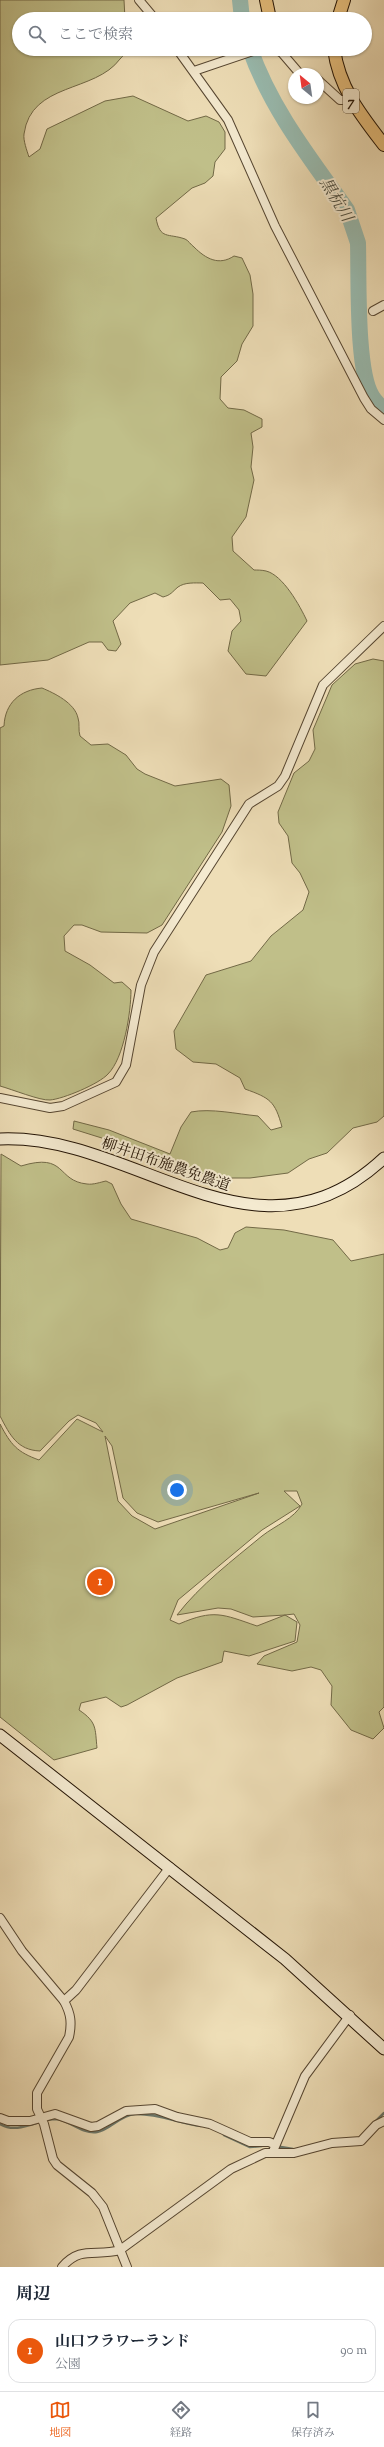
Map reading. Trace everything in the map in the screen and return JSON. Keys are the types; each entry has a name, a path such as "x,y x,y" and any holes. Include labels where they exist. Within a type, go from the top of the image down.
{"main road":[{"path":"266,0 269,12"},
{"path":"340,12 344,0"},
{"name":"7","path":"335,56 339,76 351,100 384,145"}],"street":[{"path":"139,0 149,12"},
{"path":"182,56 228,120 275,226 364,398 371,409 384,420"},
{"path":"194,71 203,66 241,56"},
{"path":"285,56 295,68"},
{"path":"324,85 340,100 351,100"},
{"path":"373,311 384,305"},
{"path":"0,1098 50,1108 63,1106 107,1087 121,1075 126,1065 141,985 154,952 249,804 278,786 285,776 323,685 384,626"},
{"name":"柳井田布施農免農道","path":"0,1139 57,1143 99,1156 214,1198 256,1206 288,1204 325,1195 365,1174 384,1158"},
{"path":"0,1735 286,1959 350,2015 384,2049"},
{"path":"64,2001 76,1990 170,1867"},
{"path":"0,1918 22,1951 64,2001 71,2017 69,2037 38,2093 36,2102 43,2121 53,2159 58,2165 92,2193 103,2207 127,2267"},
{"path":"62,2267 71,2257 78,2254 109,2253 120,2250 231,2169 274,2148 305,2076 350,2015"},
{"path":"0,2118 8,2122 43,2121 63,2115 83,2125 91,2127 98,2126 126,2111 155,2109 177,2117 210,2124 250,2142 269,2142 274,2148 294,2153 332,2143 361,2141 376,2125 384,2121"}],"shaded area":[{"path":"0,0 124,0 125,12 12,12 12,56 123,56 109,70 95,78 51,96 38,105 29,117 24,134 29,157 40,149 47,129 105,101 133,96 188,121 206,116 219,122 225,132 225,149 215,162 213,176 205,183 192,188 156,218 162,233 186,240 208,258 218,261 234,256 242,258 250,275 253,294 253,326 242,344 237,361 221,377 220,399 228,408 244,410 262,419 262,427 251,433 253,447 251,467 254,480 246,517 232,537 233,551 254,570 266,571 279,578 300,607 307,621 266,676 246,674 228,651 232,631 241,621 239,610 230,599 220,600 203,583 190,583 178,587 163,597 155,593 130,603 113,621 121,644 116,651 108,650 102,642 89,642 48,660 0,665"},
{"path":"373,659 384,661 384,1116 377,1122 353,1128 327,1153 309,1159 288,1173 250,1178 219,1178 179,1167 121,1144 73,1129 74,1121 109,1130 170,1154 181,1127 191,1112 215,1111 258,1116 271,1130 282,1127 274,1106 266,1098 245,1089 240,1078 216,1064 193,1062 176,1049 174,1031 206,975 251,961 271,936 303,910 309,892 300,873 292,863 288,836 279,823 278,812 294,773 309,761 315,749 313,730 332,685 355,664"},
{"path":"42,688 63,699 73,708 79,720 80,736 91,745 108,744 126,755 137,769 145,774 175,786 221,779 229,785 231,806 222,832 162,925 147,933 101,932 82,925 74,925 64,936 65,951 90,965 114,983 122,982 131,990 131,999 126,1034 114,1067 108,1074 97,1082 63,1097 50,1100 33,1097 0,1086 0,728 4,726 7,711 15,699 34,689"},
{"path":"1,1154 21,1166 46,1162 54,1165 77,1182 94,1184 106,1181 112,1184 121,1204 131,1219 197,1238 220,1250 228,1248 235,1233 246,1227 284,1230 333,1240 351,1261 384,1254 384,1707 379,1712 384,1728 373,1739 351,1730 331,1705 332,1686 321,1670 311,1667 292,1671 257,1664 264,1656 297,1642 300,1625 294,1614 285,1615 297,1622 295,1641 249,1656 224,1651 222,1662 177,1678 121,1707 106,1697 81,1703 79,1710 89,1718 94,1726 97,1748 54,1760 0,1717 0,1424 15,1447 25,1454 39,1460 77,1419 103,1432 96,1423 78,1415 69,1421 40,1451 32,1450 25,1448 15,1440 0,1416","holes":["105,1436 112,1446 123,1498 137,1513 158,1522 259,1493 155,1529 132,1516 118,1501","284,1491 297,1491 302,1504 299,1509 284,1522 267,1532 217,1573 196,1593 177,1615 218,1608 231,1609 253,1617 285,1615 257,1626 226,1616 218,1615 201,1616 179,1624 170,1620 178,1600 262,1530 300,1506"]}],"waterway":[{"name":"黒杭川","path":"240,0 241,12"},
{"name":"黒杭川","path":"253,56 280,113 347,210 358,243 359,323 363,366 367,384 372,396 384,410"},
{"path":"374,2123 384,2113"},
{"path":"0,2124 14,2128 56,2119 86,2131 97,2132 102,2131 130,2115 143,2114 201,2126"},
{"path":"224,2135 250,2147 262,2146"},
{"path":"281,2147 293,2149"}],"place":[{"name":"山口フラワーランド","path":"100,1582"}]}
